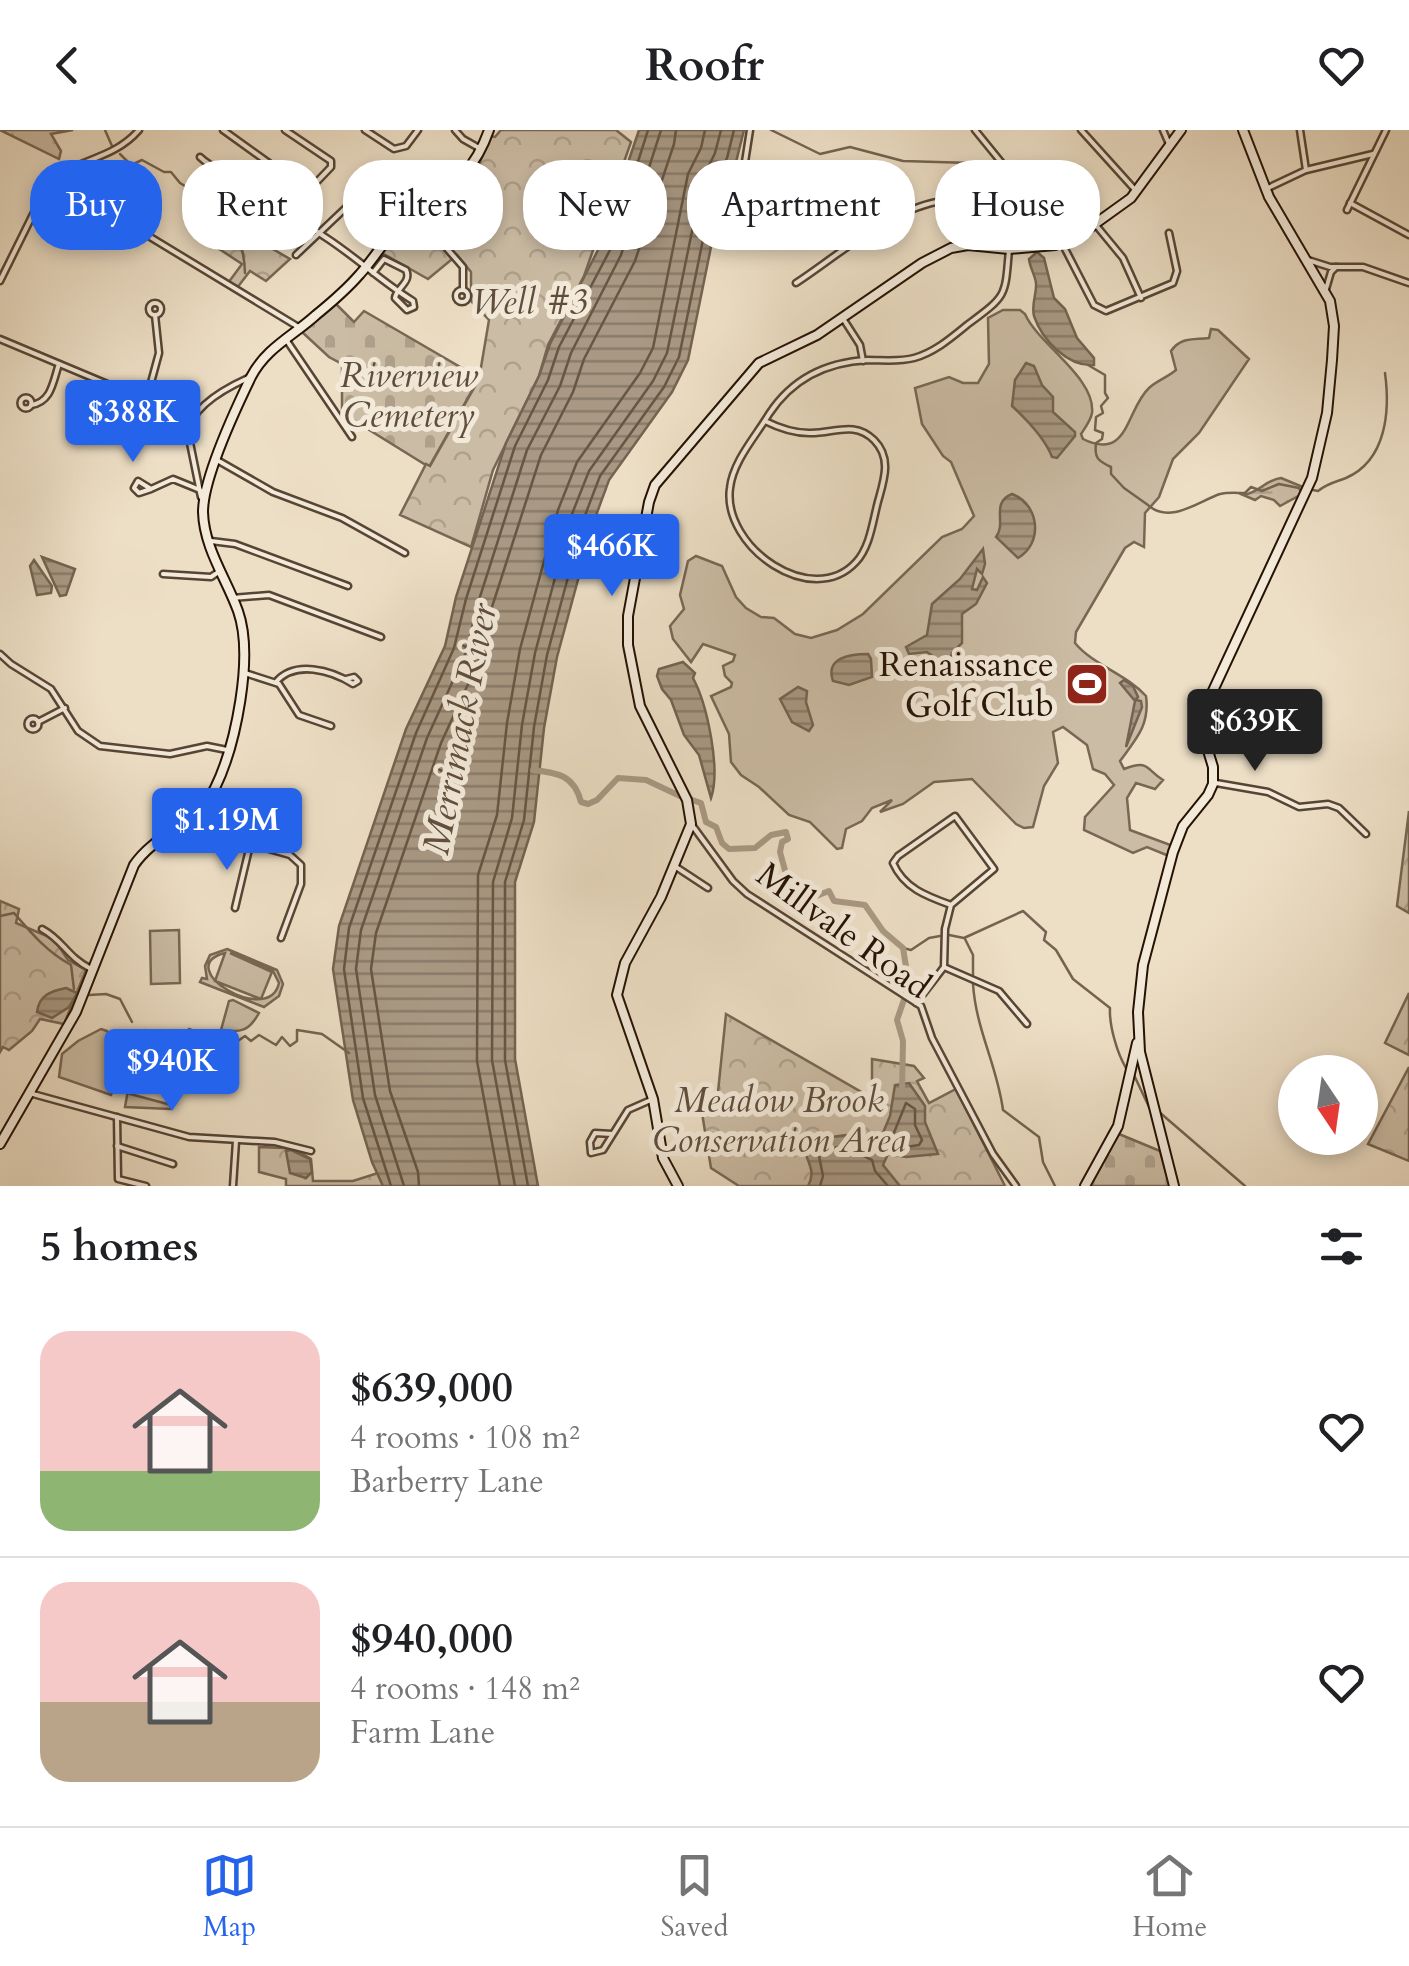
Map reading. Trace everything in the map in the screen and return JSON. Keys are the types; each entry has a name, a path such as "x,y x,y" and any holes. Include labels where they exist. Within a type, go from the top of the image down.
{"street":[{"path":"95,160 139,130"},
{"path":"223,130 265,160"},
{"path":"285,130 331,162 323,175"},
{"path":"365,130 394,150 406,146 418,130"},
{"path":"455,130 482,150"},
{"path":"476,160 489,130"},
{"path":"745,160 750,130"},
{"path":"975,130 1000,160"},
{"path":"1081,130 1137,192"},
{"path":"1163,130 1170,144"},
{"path":"1100,221 1137,192 1181,130"},
{"path":"1085,1186 1118,1126 1138,1038 1141,973 1168,867 1182,826 1208,796 1213,782 1202,731 1203,713 1306,494 1329,399 1333,313 1266,189 1243,130"},
{"path":"1300,130 1306,170"},
{"path":"1386,130 1348,206 1409,235"},
{"path":"1266,189 1306,170 1372,154"},
{"path":"796,283 887,222 935,201"},
{"path":"323,229 343,211"},
{"path":"0,281 30,216"},
{"path":"1100,229 1123,258 1141,298"},
{"path":"1065,250 1098,309 1110,310 1175,280 1177,271 1169,233"},
{"path":"0,1144 76,1012 138,858 198,811 216,786 245,673 246,641 208,542 200,490 217,460 252,376 285,338 300,328 370,270 386,259 406,270 407,277 398,290 370,270 323,236"},
{"path":"162,244 300,328"},
{"path":"296,255 301,250"},
{"path":"370,270 380,250"},
{"path":"448,250 463,267 463,290"},
{"path":"678,1186 663,1158 653,1099 620,1011 618,988 625,963 661,897 691,824 687,800 640,706 628,645 628,623 649,502 662,474 750,370 812,337 947,250"},
{"path":"765,421 803,433 858,430 872,438 882,452 885,477 864,549 853,565 839,574 809,577 777,567 753,552 738,531 730,505 731,480 765,421 785,393 806,377 830,366 904,360 925,354 994,305 1007,286 1009,250"},
{"path":"1306,258 1336,267 1363,267 1409,283"},
{"path":"1326,294 1336,267"},
{"path":"146,400 159,353 155,314"},
{"path":"842,317 859,343 863,361"},
{"path":"285,338 352,437"},
{"path":"0,339 174,412 195,414"},
{"path":"31,405 48,396 59,364"},
{"path":"188,433 195,414 252,376"},
{"path":"174,412 188,433 203,482 203,510"},
{"path":"217,460 268,489 342,518 405,553"},
{"path":"151,489 171,479 200,490"},
{"path":"208,542 235,544 348,586"},
{"path":"163,574 211,576 220,571"},
{"path":"232,598 269,594 381,637"},
{"path":"0,654 51,689 78,731 91,742 106,748 170,754 207,746 227,750"},
{"path":"276,682 282,675 304,667 346,680"},
{"path":"245,673 276,682 299,715 331,726"},
{"path":"38,722 65,708"},
{"path":"1213,782 1268,792 1299,807 1328,804 1338,808 1366,834"},
{"path":"198,811 250,845 290,855 303,869 281,938"},
{"path":"916,1002 944,967 945,929 951,905 994,869 954,816 893,863 914,890 951,905"},
{"name":"Millvale Road","path":"691,824 747,894 923,1008 932,1038 993,1154 1016,1186"},
{"path":"236,908 250,845"},
{"path":"673,865 708,888"},
{"path":"42,929 56,936 70,958 92,969"},
{"path":"944,967 998,991 1028,1024"},
{"path":"1138,1038 1174,1186"},
{"path":"29,1093 189,1137 275,1142 311,1151"},
{"path":"612,1134 595,1133 590,1142 592,1153 602,1150 631,1107 653,1099"},
{"path":"117,1117 118,1182 146,1186"},
{"path":"233,1186 236,1141"},
{"path":"117,1146 173,1164"}],"green space":[{"path":"0,130 73,130 51,134 61,151 59,159"},
{"name":"Well #3","path":"501,130 616,130 631,142 625,160 523,160 523,250 593,250 493,470 471,547 400,515 426,464 430,466 479,379 489,320 471,301 471,272 457,255 428,279 382,253 503,250 503,160 481,160 490,136 495,137"},
{"path":"221,250 274,250 290,259 266,281 250,271 237,288 228,283 242,264"},
{"name":"Riverview Cemetery","path":"336,304 354,322 364,311 479,378 429,467 342,413 342,364 302,332"},
{"name":"Renaissance Golf Club","path":"1003,310 1020,310 1025,314 1076,374 1091,400 1092,413 1081,434 1083,439 1098,444 1118,439 1141,397 1176,370 1171,351 1179,343 1209,338 1211,329 1218,330 1249,359 1199,433 1173,459 1159,497 1145,513 1144,547 1134,542 1125,548 1076,632 1075,643 1082,651 1146,696 1144,724 1120,761 1124,769 1143,765 1163,780 1155,789 1136,783 1127,798 1130,830 1173,846 1169,856 1147,847 1133,853 1084,830 1085,817 1114,785 1105,774 1093,769 1087,745 1063,727 1053,732 1058,763 1044,786 1033,827 1016,824 972,779 934,782 903,804 880,812 892,800 872,808 862,821 846,829 842,848 837,849 810,822 789,815 731,762 729,734 711,696 731,687 723,666 733,661 735,655 703,644 691,662 673,639 670,626 684,609 680,595 688,561 696,556 722,566 736,597 746,608 761,617 774,618 795,634 811,638 837,630 863,614 942,537 962,529 974,516 951,462 922,424 915,388 949,377 963,383 978,383 989,364 988,318"},
{"path":"1281,478 1303,487 1302,494 1280,506 1261,496 1255,500 1243,495 1271,481"},
{"path":"1409,811 1409,913 1397,906"},
{"path":"0,901 19,909 16,923 54,939 68,960 86,970 64,1024 40,1019 9,1050 3,1047 0,1052"},
{"path":"179,930 180,983 151,984 150,931"},
{"path":"227,949 277,970 283,984 279,996 264,1007 200,982 207,979 205,966 210,955","holes":["225,953 215,980 209,970 211,960","230,953 273,971 279,983 272,995 261,998 272,972","217,982 260,999 228,990"]},
{"path":"1409,993 1409,1055 1385,1043"},
{"path":"229,1001 259,1013 244,1029 221,1030"},
{"name":"Meadow Brook Conservation Area","path":"726,1014 872,1098 872,1059 914,1066 924,1078 917,1081 929,1103 956,1089 1005,1186 739,1186 711,1168 702,1113 718,1092"},
{"path":"101,1029 107,1031 118,1054 122,1074 111,1095 59,1077 62,1054"},
{"path":"1409,1067 1409,1161 1378,1148 1378,1125"},
{"path":"128,1090 130,1094 171,1105 170,1109 125,1107"},
{"path":"1119,1134 1160,1151 1170,1186 1089,1186"},
{"path":"259,1147 284,1148 311,1159 313,1181 353,1181 378,1173 386,1186 286,1186 286,1179 259,1172"}],"water":[{"name":"Merrimack River","path":"639,130 744,130 736,160 687,160 687,250 710,250 688,360 672,392 609,480 557,657 544,728 534,822 515,882 515,1059 538,1186 383,1186 353,1100 333,969 339,926 406,729 445,646 456,597 506,443 550,344 598,250 667,250 667,160 629,160"},
{"path":"1037,252 1044,258 1054,298 1065,309 1077,338 1094,358 1094,365 1066,357 1038,325 1033,312 1036,283 1029,259"},
{"path":"1026,363 1034,366 1042,385 1053,397 1053,412 1075,432 1057,458 1052,457 1040,436 1012,406 1015,380"},
{"path":"1012,494 1028,506 1035,524 1032,543 1018,558 996,537 1000,508"},
{"path":"983,549 985,564 982,574 977,569 972,589 977,590 983,577 987,583 976,604 962,614 962,643 952,653 947,670 924,679 944,664 927,652 909,654 906,647 927,635 932,604 960,579"},
{"path":"42,557 75,569 66,595 60,596"},
{"path":"34,560 52,586 51,593 37,595 30,566"},
{"path":"868,654 872,677 849,685 833,681 831,673 836,662 846,656"},
{"path":"683,662 695,673 693,678 707,720 714,771 711,798 699,755 684,735 657,676 659,669"},
{"path":"1124,680 1133,686 1142,707 1126,747 1135,701 1120,683"},
{"path":"798,687 807,691 813,725 809,731 792,722 780,699"},
{"path":"66,988 77,993 69,1007 52,1018 37,1012 47,995"},
{"path":"909,1083 925,1106 925,1122 938,1154 888,1154 883,1165 900,1186 808,1186 811,1170 803,1145 810,1140 846,1135 868,1148 878,1145 890,1116 895,1085"},
{"path":"286,1151 310,1159 312,1172 306,1178 290,1173"}],"waterway":[{"path":"105,130 112,146"},
{"path":"771,130 820,154 850,147 903,161 935,162"},
{"path":"120,154 131,165 142,160 171,172 182,184"},
{"path":"241,250 245,273"},
{"path":"1088,365 1105,375 1108,398 1101,406 1103,413 1096,417 1095,430 1103,433 1096,443 1096,456 1111,467 1111,474 1124,488 1148,505"},
{"path":"1313,490 1360,470 1378,447 1386,418 1385,373"},
{"path":"1149,506 1166,513 1176,512 1220,494 1245,493 1251,487 1262,491 1279,484 1299,488 1301,492"},
{"path":"533,770 564,777 574,786 581,802 588,804 618,778 646,780 680,796"},
{"path":"692,800 701,803 706,822 716,827 729,849 755,848 771,835 786,832 788,839 782,842 780,852 786,874 780,883 790,899 806,900 829,891 834,901 865,905 883,931 903,948 909,985 897,1020 903,1041 902,1092"},
{"path":"949,935 964,938 1023,911 1046,932 1044,940 1056,950 1073,979 1110,1008 1114,1039 1126,1068"},
{"path":"0,916 14,913 47,948 71,965 74,989"},
{"path":"903,948 911,950 940,936"},
{"path":"965,939 973,955 973,975"},
{"path":"973,984 1003,1110 1039,1137 1043,1162 1055,1186"},
{"path":"89,995 106,994 120,999 132,1022"},
{"path":"174,1032 185,1034 189,1029 201,1034 217,1054 234,1055 235,1043 245,1036 251,1041 259,1035 276,1045 282,1037 290,1046 297,1041 297,1030 322,1034 349,1053"},
{"path":"145,1030 154,1036 167,1035"},
{"path":"1133,1073 1150,1109"},
{"path":"1158,1111 1245,1186"}],"place":[{"name":"Renaissance Golf Club","path":"1087,684"}]}
